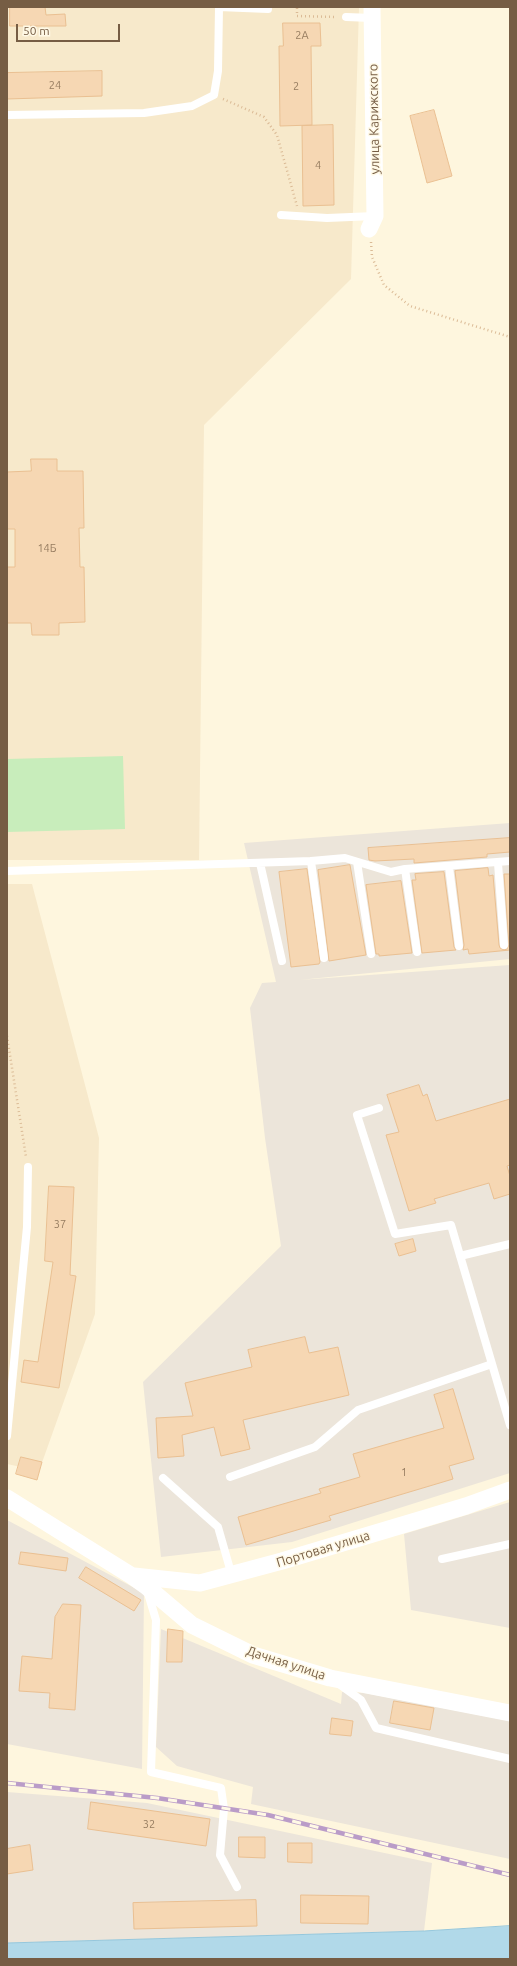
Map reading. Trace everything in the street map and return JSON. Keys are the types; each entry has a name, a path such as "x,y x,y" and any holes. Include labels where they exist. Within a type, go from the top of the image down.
{"street":[{"name":"улица Карижского","path":"372,12 372,223"},
{"name":"Портовая улица","path":"132,1576 200,1583 232,1576 459,1508 510,1490"},
{"name":"Дачная улица","path":"7,1498 132,1576 192,1625 253,1655 330,1678 510,1713"}],"lane":[{"path":"7,115 144,113 192,106 214,95 218,71 219,7 268,9"},
{"path":"346,17 372,12"},
{"path":"281,216 327,218 372,223"},
{"path":"7,871 311,862 345,858 391,872 405,869 449,867 510,861"},
{"path":"311,862 324,958"},
{"path":"357,862 371,954"},
{"path":"260,863 282,961"},
{"path":"498,863 504,945"},
{"path":"449,867 459,946"},
{"path":"405,869 417,952"},
{"path":"379,1108 357,1115 395,1234 451,1225 510,1425"},
{"path":"7,1436 27,1227 28,1168"},
{"path":"460,1256 510,1244"},
{"path":"230,1477 314,1447 358,1410 492,1364"},
{"path":"163,1478 218,1527 232,1576"},
{"path":"442,1559 510,1544"},
{"path":"146,1586 156,1620 151,1772 221,1788 224,1810 220,1855 237,1887"},
{"path":"330,1678 361,1700 376,1728 510,1759"}],"path":[{"path":"297,8 297,16 346,17"},
{"path":"214,95 264,117 278,135 299,216"},
{"path":"372,223 372,257 384,285 410,306 510,337"},
{"path":"7,1036 28,1168"}],"shaded area":[{"path":"7,7 359,7 351,279 204,425 199,860 7,860"},
{"path":"510,823 510,959 299,980 510,965 510,1473 292,1542 161,1557 143,1382 281,1246 265,1138 250,1008 262,983 276,982 244,843"},
{"path":"7,884 32,884 99,1138 95,1314 39,1471 7,1464"},
{"path":"510,1502 510,1628 411,1610 404,1534"},
{"path":"7,1520 144,1593 142,1769 7,1744"},
{"path":"161,1629 341,1704 342,1692 365,1693 510,1721 510,1859 251,1804 253,1787 177,1766 156,1747"},
{"path":"7,1792 147,1803 432,1863 424,1931 7,1943"}],"green space":[{"path":"123,756 125,829 7,832 7,759"}],"water":[{"path":"510,1926 510,1959 7,1959 7,1943 424,1931"}],"building":[{"path":"10,7 45,7 46,15 65,14 66,26 10,26"},
{"path":"283,23 320,23 321,46 311,46 312,125 280,126 279,46 283,46"},
{"path":"102,71 102,96 7,99 7,73"},
{"path":"434,110 452,176 427,183 410,116"},
{"path":"333,125 334,205 303,206 302,126"},
{"path":"31,459 57,459 57,471 83,471 84,528 79,528 80,567 84,567 85,622 59,623 59,635 32,635 31,623 7,623 7,567 15,567 15,529 7,529 7,472 31,471"},
{"path":"510,838 510,852 487,854 487,857 414,863 414,859 369,860 368,848"},
{"path":"350,865 366,955 329,961 318,870"},
{"path":"488,868 489,876 493,875 499,945 500,948 504,950 507,949 509,945 504,874 510,874 510,950 469,954 468,949 463,950 464,945 455,871"},
{"path":"307,869 320,962 319,964 291,967 279,872"},
{"path":"444,872 454,947 456,950 422,953 412,880 416,880 415,874"},
{"path":"401,881 412,953 379,956 379,954 376,954 366,885"},
{"path":"419,1085 423,1096 427,1094 436,1121 510,1099 510,1165 507,1166 510,1176 510,1194 494,1199 489,1183 434,1199 436,1203 409,1211 386,1135 399,1132 387,1095"},
{"path":"49,1186 74,1187 70,1275 76,1276 59,1388 21,1382 24,1360 38,1362 53,1262 45,1261"},
{"path":"413,1239 416,1251 399,1256 395,1244"},
{"path":"305,1337 309,1353 338,1347 349,1395 243,1420 250,1449 221,1456 214,1427 182,1435 184,1456 158,1458 156,1418 193,1416 185,1383 252,1367 248,1350"},
{"path":"453,1389 474,1459 449,1466 453,1479 329,1516 331,1520 246,1545 238,1517 321,1493 319,1489 360,1477 353,1454 444,1428 434,1395"},
{"path":"21,1457 42,1462 37,1480 16,1474"},
{"path":"21,1552 68,1558 66,1571 19,1564"},
{"path":"86,1567 141,1600 134,1611 79,1578"},
{"path":"63,1604 81,1605 75,1710 49,1708 50,1693 19,1691 22,1656 52,1659 55,1617"},
{"path":"168,1629 183,1631 182,1662 167,1662"},
{"path":"394,1701 434,1708 430,1730 390,1723"},
{"path":"332,1718 353,1721 351,1736 330,1734"},
{"path":"91,1802 210,1819 206,1846 88,1829"},
{"path":"239,1837 265,1837 265,1858 239,1857"},
{"path":"288,1843 312,1843 312,1863 288,1862"},
{"path":"30,1845 33,1870 7,1874 7,1849"},
{"path":"301,1895 369,1896 368,1924 301,1923"},
{"path":"256,1900 257,1926 134,1929 133,1903"}],"railway":[{"path":"7,1783 157,1798 268,1815 510,1875"}]}
